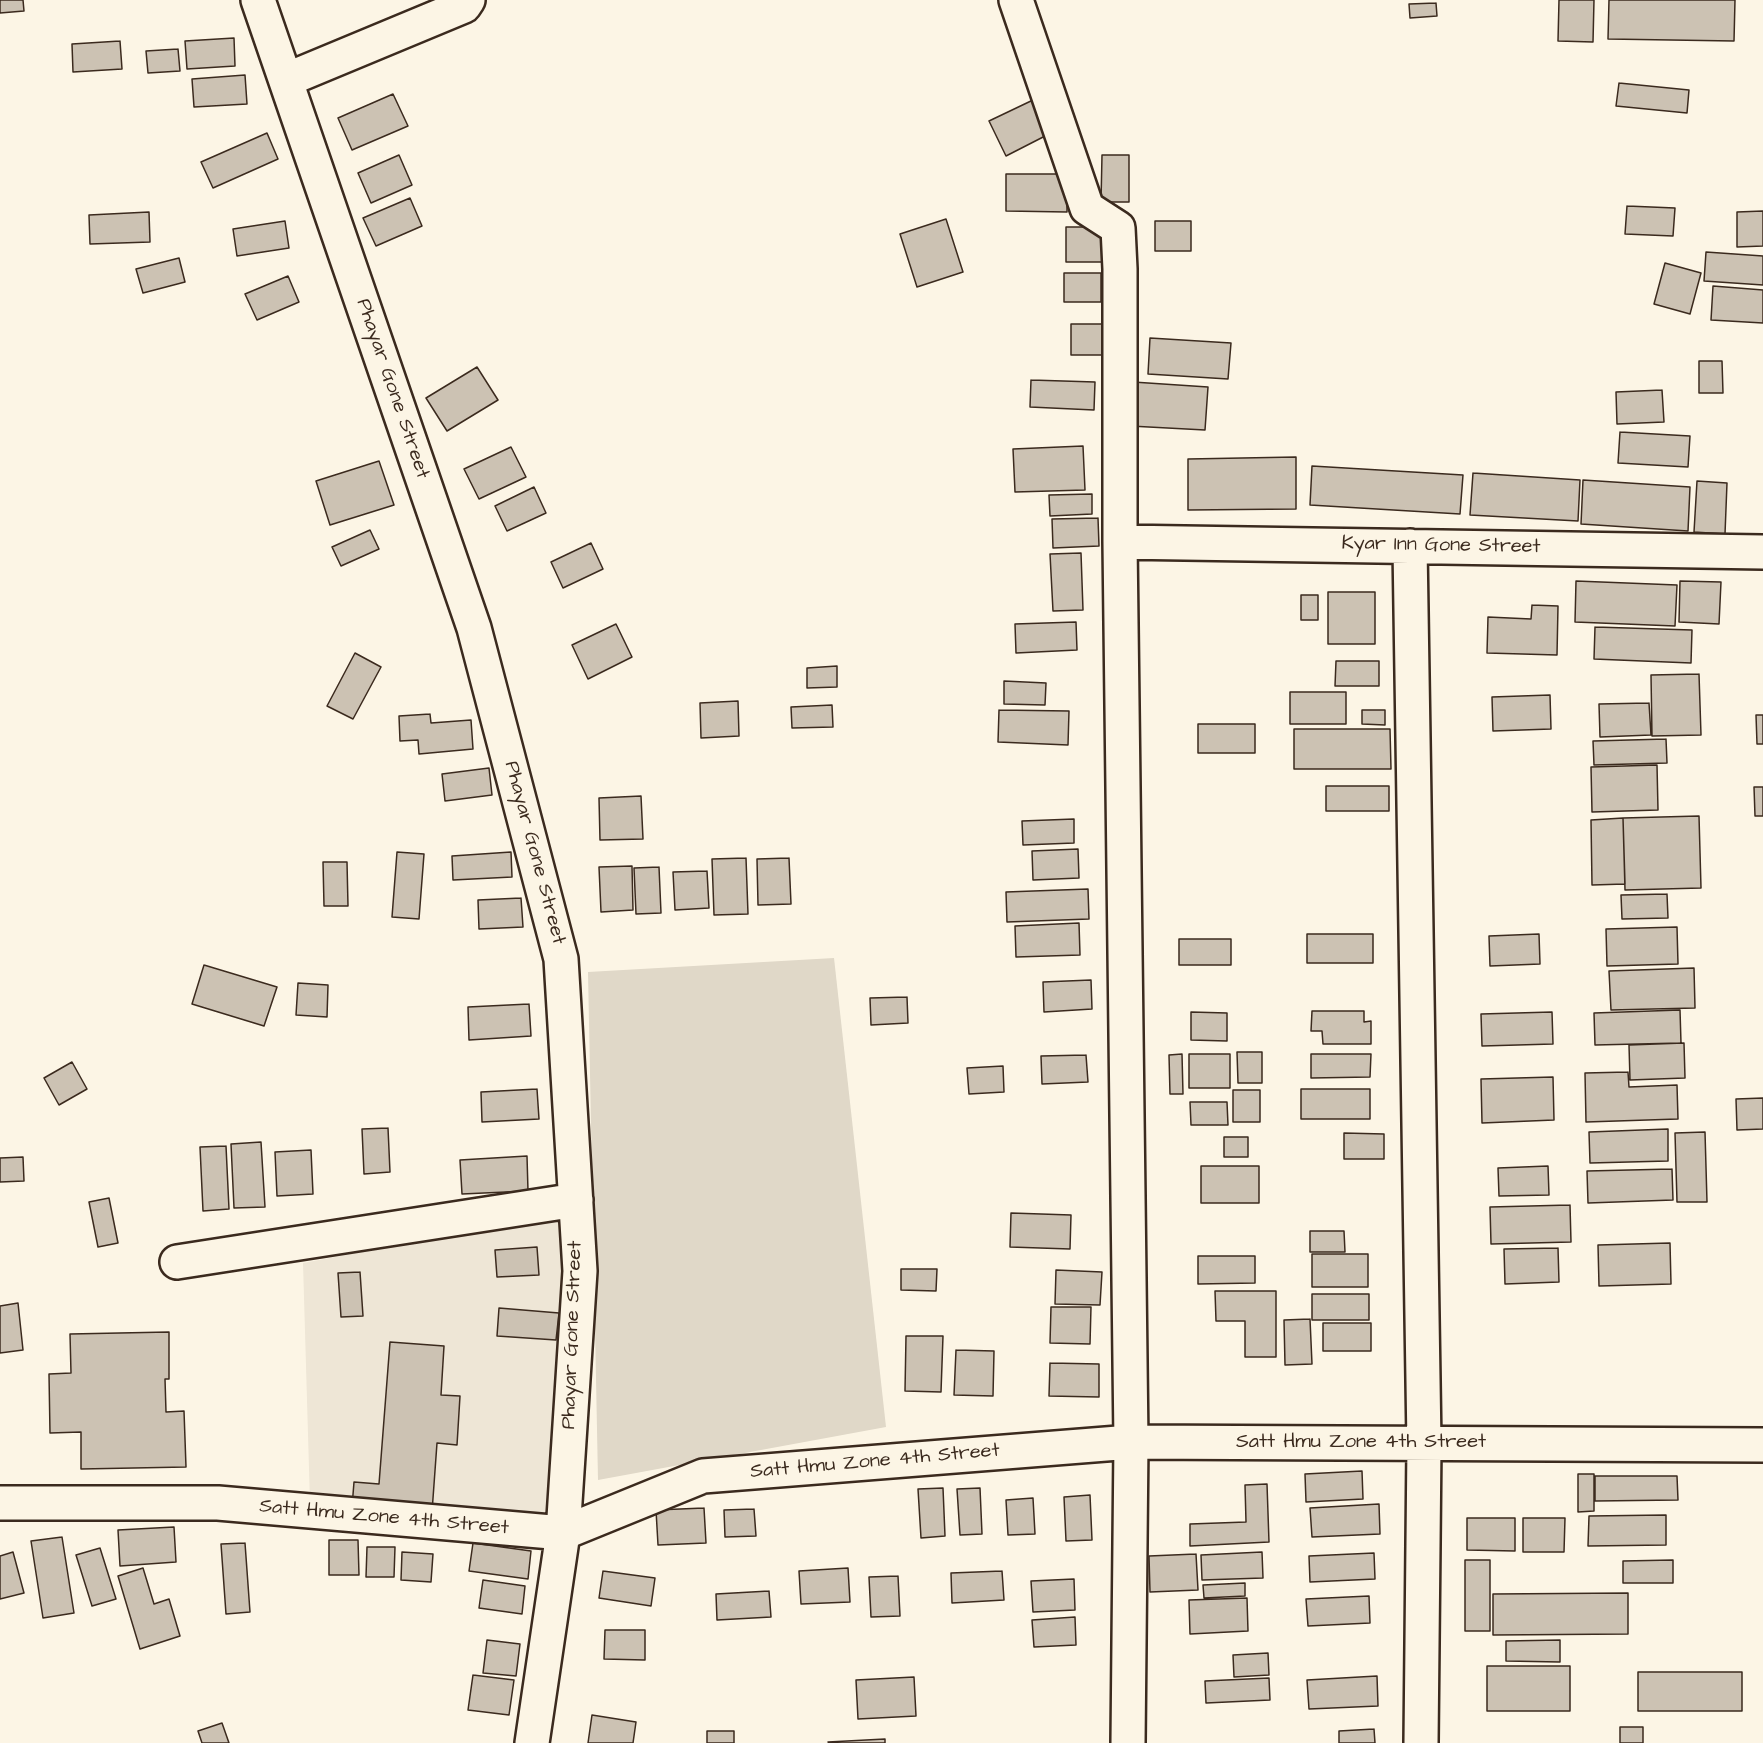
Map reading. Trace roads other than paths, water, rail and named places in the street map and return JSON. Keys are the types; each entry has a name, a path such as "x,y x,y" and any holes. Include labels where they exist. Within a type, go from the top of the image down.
{"street":[{"name":"Phayar Gone Street","path":"258,0 474,628 561,958 580,1270 563,1533 532,1743"},
{"path":"286,80 464,6 468,0"},
{"path":"1016,0 1087,208 1118,228 1131,1442 1128,1743"},
{"name":"Kyar Inn Gone Street","path":"1120,542 1763,552"},
{"path":"1410,546 1424,1444 1421,1743"},
{"path":"177,1262 576,1200"},
{"name":"Satt Hmu Zone 4th Street","path":"0,1503 218,1503 563,1533 703,1476 1131,1442 1763,1445"}]}
